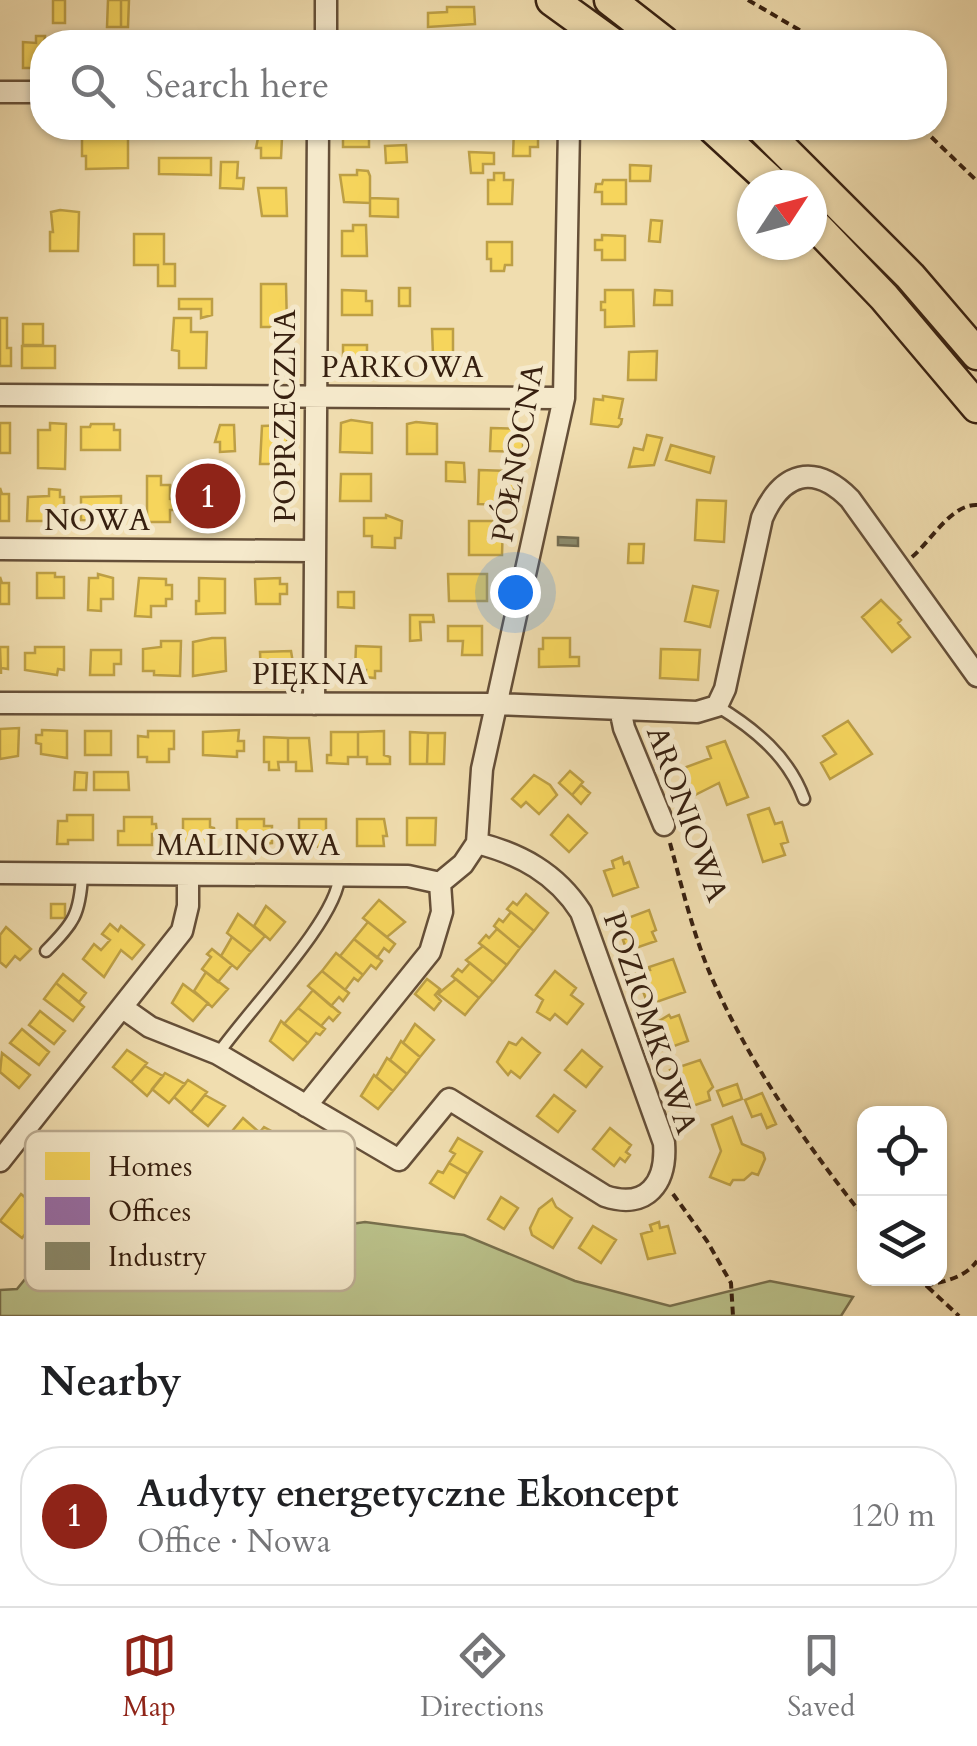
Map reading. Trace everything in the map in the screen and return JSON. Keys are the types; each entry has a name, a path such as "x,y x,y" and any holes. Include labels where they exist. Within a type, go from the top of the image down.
{"main road":[{"path":"552,0 593,30"},
{"path":"610,0 649,30"},
{"path":"725,140 758,170"},
{"path":"774,140 897,262 977,354"},
{"path":"827,237 884,296 977,407"}],"street":[{"path":"326,0 326,30"},
{"path":"0,92 30,92"},
{"name":"POPRZECZNA","path":"314,704 318,140"},
{"name":"PÓŁNOCNA","path":"477,843 482,769 564,398 569,140"},
{"name":"PARKOWA","path":"0,395 564,398"},
{"path":"718,706 726,689 762,518 779,490 808,477 833,482 901,566 977,676"},
{"name":"NOWA","path":"0,549 314,551"},
{"name":"PIĘKNA","path":"0,703 497,704 620,709"},
{"name":"ARONIOWA","path":"664,825 620,709 682,713 718,706"},
{"path":"306,1106 430,952 442,912 440,883 463,864 477,843"},
{"name":"POZIOMKOWA","path":"355,1135 398,1160 449,1099 605,1196 632,1200 650,1190 666,1167 664,1143 581,912 568,891 538,868 511,852 477,843"},
{"name":"MALINOWA","path":"0,873 408,876 440,883"},
{"path":"0,1161 182,931 188,906 188,875"},
{"name":"POZIOMKOWA","path":"123,1008 150,1027 218,1054 349,1131"}],"lane":[{"path":"718,706 746,724 774,750 796,776 804,799"},
{"path":"46,951 76,916 82,874"},
{"path":"218,1054 326,914 339,886 339,876"}],"path":[{"path":"748,0 799,30"},
{"path":"934,140 977,182"},
{"path":"901,566 928,544 951,516 967,505 977,505"},
{"name":"ARONIOWA","path":"664,825 710,974 727,1009 800,1134 857,1207"},
{"path":"659,1180 707,1241 731,1283 733,1316"},
{"path":"947,1281 971,1269 977,1261"},
{"path":"926,1286 959,1316"}],"green space":[{"path":"365,1222 464,1235 575,1281 670,1306 770,1281 853,1297 841,1316 0,1316 0,1290 17,1289 25,1279 25,1291 355,1291 355,1223"}],"building: Homes":[{"path":"53,0 65,0 65,23 53,23"},
{"path":"108,0 121,0 121,27 107,27"},
{"path":"121,0 129,0 128,27 121,27"},
{"path":"447,7 474,7 475,24 428,27 428,13 447,12"},
{"path":"23,42 30,43 30,68 23,68"},
{"path":"82,140 128,140 128,168 86,169 86,156 82,156"},
{"path":"258,140 282,140 281,158 261,158 261,148 256,148"},
{"path":"343,140 369,140 369,147 343,147"},
{"path":"514,140 538,140 538,147 530,147 530,156 513,156"},
{"path":"406,145 407,162 386,163 385,146"},
{"path":"469,152 494,153 494,164 483,164 483,173 471,173"},
{"path":"159,158 211,158 211,175 159,174"},
{"path":"221,162 238,162 237,178 244,178 243,189 220,188"},
{"path":"630,165 651,166 650,181 630,181"},
{"path":"357,170 368,171 370,176 370,203 344,202 340,175 357,175"},
{"path":"494,173 504,173 504,180 513,180 512,204 488,204 488,180 494,180"},
{"path":"603,180 626,180 626,204 602,204 602,192 595,192 596,184"},
{"path":"258,188 286,188 287,216 262,216"},
{"path":"370,198 398,199 398,217 370,216"},
{"path":"51,212 79,212 78,251 50,251"},
{"path":"651,220 662,221 660,242 649,241"},
{"path":"353,225 366,225 367,256 342,256 342,231 353,231"},
{"path":"134,234 164,234 164,264 175,264 175,286 158,286 158,265 134,265"},
{"path":"602,235 625,236 625,260 602,260 602,250 595,250 595,240 602,240"},
{"path":"487,242 512,242 512,265 505,265 504,271 491,271"},
{"path":"261,284 286,284 287,327 261,327"},
{"path":"399,288 410,288 410,306 399,306"},
{"path":"342,290 366,291 366,301 372,301 372,315 342,315"},
{"path":"605,290 633,290 634,326 605,327 601,302 605,302"},
{"path":"655,290 672,291 672,305 654,305"},
{"path":"179,299 212,299 212,315 201,318 201,309 179,309"},
{"path":"0,318 7,318 11,366 0,366"},
{"path":"174,318 191,318 191,332 207,332 206,368 179,368 179,351 172,350"},
{"path":"23,324 43,324 43,345 23,345"},
{"path":"432,329 453,329 453,355 433,355"},
{"path":"343,345 367,345 372,365 367,365 367,370 343,370"},
{"path":"22,346 55,346 55,368 22,368"},
{"path":"657,351 656,380 628,380 629,352"},
{"path":"603,396 623,399 618,427 591,424 594,399 603,400"},
{"path":"0,423 10,423 10,453 0,453"},
{"path":"50,423 66,424 65,469 38,468 38,430 50,430"},
{"path":"341,423 372,423 372,453 340,452"},
{"path":"114,424 114,430 120,430 120,450 81,450 81,427"},
{"path":"407,424 437,424 437,454 407,454"},
{"path":"220,425 234,425 235,451 220,452 220,442 215,442"},
{"path":"288,425 286,464 260,464 262,426"},
{"path":"491,428 523,429 523,452 490,451"},
{"path":"647,435 662,438 654,465 629,467 634,448 643,450"},
{"path":"671,445 714,457 710,473 666,460"},
{"path":"446,462 464,463 465,482 446,481"},
{"path":"479,470 514,471 514,505 478,504"},
{"path":"341,474 371,474 371,501 340,501"},
{"path":"147,476 161,476 161,485 170,485 170,499 176,500 176,510 170,510 170,522 147,522"},
{"path":"0,488 2,494 9,494 9,521 0,521"},
{"path":"49,489 60,490 60,497 64,497 64,521 27,521 28,497 49,496"},
{"path":"121,496 121,515 114,515 114,521 81,520 81,497"},
{"path":"697,500 726,501 724,542 695,540"},
{"path":"386,515 402,521 401,538 395,538 395,548 372,547 372,536 364,536 364,518"},
{"path":"469,521 503,521 502,555 469,555"},
{"path":"629,544 644,544 643,563 628,563"},
{"path":"37,573 64,577 64,598 37,598"},
{"path":"98,574 113,578 113,599 101,599 101,611 88,610 89,578 98,578"},
{"path":"448,574 487,574 487,601 449,601"},
{"path":"0,577 2,583 9,583 9,604 0,604"},
{"path":"139,578 166,579 166,585 172,585 172,599 166,599 166,606 151,606 151,617 135,616"},
{"path":"199,578 225,579 225,613 196,614"},
{"path":"280,578 280,584 287,584 287,594 280,594 280,604 256,604 255,579"},
{"path":"693,586 718,591 710,627 685,621"},
{"path":"338,592 354,592 354,608 338,607"},
{"path":"881,600 901,620 898,623 910,637 892,652 862,617"},
{"path":"410,615 433,615 434,622 420,622 421,640 410,641"},
{"path":"448,626 482,626 482,655 462,655 463,641 448,641"},
{"path":"225,638 226,671 193,676 193,642"},
{"path":"543,638 570,638 570,657 579,657 579,666 539,667"},
{"path":"161,641 181,641 180,676 143,671 143,649 161,647"},
{"path":"356,646 381,647 381,671 375,671 375,678 365,677 366,670 355,670"},
{"path":"0,647 8,647 8,669 1,668 1,674"},
{"path":"35,647 64,647 64,670 58,669 57,675 25,670 25,653 35,653"},
{"path":"661,649 700,650 698,680 660,678"},
{"path":"91,650 121,650 121,664 114,664 114,675 90,675"},
{"path":"291,651 295,675 261,676 260,652"},
{"path":"848,721 872,754 830,779 821,763 836,754 823,736"},
{"path":"19,728 18,756 0,759 0,729"},
{"path":"42,730 67,731 67,758 41,754 36,735 42,735"},
{"path":"239,730 238,741 244,741 244,751 237,751 237,757 203,755 203,732"},
{"path":"85,731 111,731 111,755 85,755"},
{"path":"148,731 174,731 169,762 147,762 147,757 138,757 138,736 148,737"},
{"path":"384,731 384,755 390,757 390,764 367,764 367,757 358,757 358,732"},
{"path":"331,732 358,732 358,757 348,757 348,764 327,763"},
{"path":"410,732 428,733 427,764 410,764"},
{"path":"428,733 445,733 444,764 427,764"},
{"path":"264,737 288,738 288,762 278,762 279,770 269,770 269,762 264,762"},
{"path":"288,738 309,738 312,771 296,771 296,762 288,762"},
{"path":"725,741 748,797 727,805 719,783 691,797 681,769 711,758 707,747"},
{"path":"570,771 583,782 572,795 559,783"},
{"path":"75,772 87,773 86,790 74,790"},
{"path":"94,772 128,772 129,790 94,790"},
{"path":"534,775 557,795 539,814 526,802 521,807 512,799"},
{"path":"581,785 590,793 581,804 572,795"},
{"path":"769,808 775,824 782,822 788,842 781,844 785,855 763,862 748,815"},
{"path":"67,815 93,815 93,840 57,844 58,821 67,821"},
{"path":"568,815 587,833 569,852 551,835"},
{"path":"124,817 152,817 157,834 152,834 152,845 118,845"},
{"path":"407,818 436,818 435,845 407,845"},
{"path":"183,819 210,819 215,834 210,834 210,845 183,845"},
{"path":"237,819 264,819 264,826 272,826 272,843 237,846"},
{"path":"299,819 326,819 326,847 299,846"},
{"path":"357,819 384,819 384,846 357,846"},
{"path":"622,857 624,864 629,862 638,887 613,896 604,871 614,868 612,861"},
{"path":"526,894 548,913 534,931 507,909 513,902 517,905"},
{"path":"379,900 405,922 387,937 363,918"},
{"path":"51,904 65,904 65,918 51,918"},
{"path":"266,906 285,922 270,940 254,926"},
{"path":"649,910 656,941 627,951 620,921"},
{"path":"511,912 534,931 520,948 494,926"},
{"path":"238,914 265,936 251,952 227,933"},
{"path":"368,922 395,944 389,952 384,948 377,958 354,939"},
{"path":"110,924 118,931 121,926 144,945 132,959 121,950 104,977 83,959 94,944 101,950 110,940 102,934"},
{"path":"6,927 31,949 20,960 15,956 6,967 0,962 0,935"},
{"path":"497,929 520,948 507,965 479,943"},
{"path":"232,937 251,952 237,969 221,956"},
{"path":"354,939 382,961 376,969 371,965 363,975 340,956"},
{"path":"483,946 507,965 493,982 466,960"},
{"path":"212,949 232,965 218,982 202,969"},
{"path":"336,953 363,975 358,981 354,978 345,990 322,971"},
{"path":"673,959 685,992 648,1005 636,972"},
{"path":"470,963 493,982 479,998 452,976"},
{"path":"322,971 349,993 343,1001 339,997 331,1006 308,986"},
{"path":"555,971 576,988 571,995 583,1004 567,1024 555,1014 550,1020 537,1012 543,1000 536,995"},
{"path":"206,972 228,989 212,1007 194,991"},
{"path":"63,974 86,993 79,1002 56,983"},
{"path":"427,979 440,989 435,995 441,1001 434,1010 415,994"},
{"path":"456,979 479,998 465,1015 438,994"},
{"path":"56,983 84,1007 73,1021 44,999"},
{"path":"183,984 208,1003 193,1021 172,1003"},
{"path":"313,990 340,1013 333,1021 329,1017 321,1026 298,1008"},
{"path":"298,1008 325,1029 308,1043 284,1024"},
{"path":"40,1011 65,1031 54,1044 29,1025"},
{"path":"669,1015 679,1015 688,1041 663,1050 654,1024"},
{"path":"281,1021 308,1043 293,1060 270,1041"},
{"path":"415,1024 434,1040 420,1057 403,1043"},
{"path":"22,1029 49,1052 39,1065 10,1043"},
{"path":"522,1038 540,1053 520,1078 511,1071 508,1075 497,1062 509,1042 516,1045"},
{"path":"401,1041 420,1057 407,1074 390,1060"},
{"path":"127,1050 147,1063 131,1082 113,1067"},
{"path":"582,1050 602,1067 586,1087 565,1070"},
{"path":"2,1053 30,1075 19,1088 0,1072"},
{"path":"387,1058 407,1074 393,1091 376,1077"},
{"path":"700,1060 713,1087 708,1092 710,1100 684,1109 670,1070"},
{"path":"145,1066 163,1076 147,1096 131,1082"},
{"path":"165,1073 185,1084 169,1103 152,1089"},
{"path":"374,1075 393,1091 378,1109 361,1096"},
{"path":"188,1080 207,1092 191,1112 174,1097"},
{"path":"737,1084 742,1099 723,1106 717,1091"},
{"path":"762,1093 776,1124 767,1128 761,1114 752,1117 745,1100"},
{"path":"205,1095 225,1106 208,1126 191,1112"},
{"path":"554,1095 575,1111 558,1132 537,1116"},
{"path":"732,1117 742,1144 763,1153 765,1159 758,1175 752,1173 730,1185 710,1177 721,1151 712,1125"},
{"path":"243,1118 258,1131 232,1131"},
{"path":"610,1128 631,1145 625,1162 620,1158 614,1166 593,1149"},
{"path":"458,1138 482,1152 468,1174 449,1163 455,1154 450,1151"},
{"path":"449,1163 468,1174 454,1198 430,1183"},
{"path":"21,1194 25,1197 22,1238 0,1221"},
{"path":"501,1197 518,1208 504,1229 488,1219"},
{"path":"552,1199 556,1207 572,1218 553,1248 532,1235 530,1228 539,1209"},
{"path":"659,1222 660,1228 668,1226 675,1253 648,1259 641,1234 652,1231 650,1225"},
{"path":"593,1226 616,1240 601,1263 579,1248"}],"building: Offices":[{"path":"192,470 205,470 215,480 215,496 227,496 227,522 213,522 213,514 195,510"}],"building: Industry":[{"path":"558,537 578,538 578,546 558,545"}],"place":[{"name":"Audyty energetyczne Ekoncept","path":"208,496"}]}
